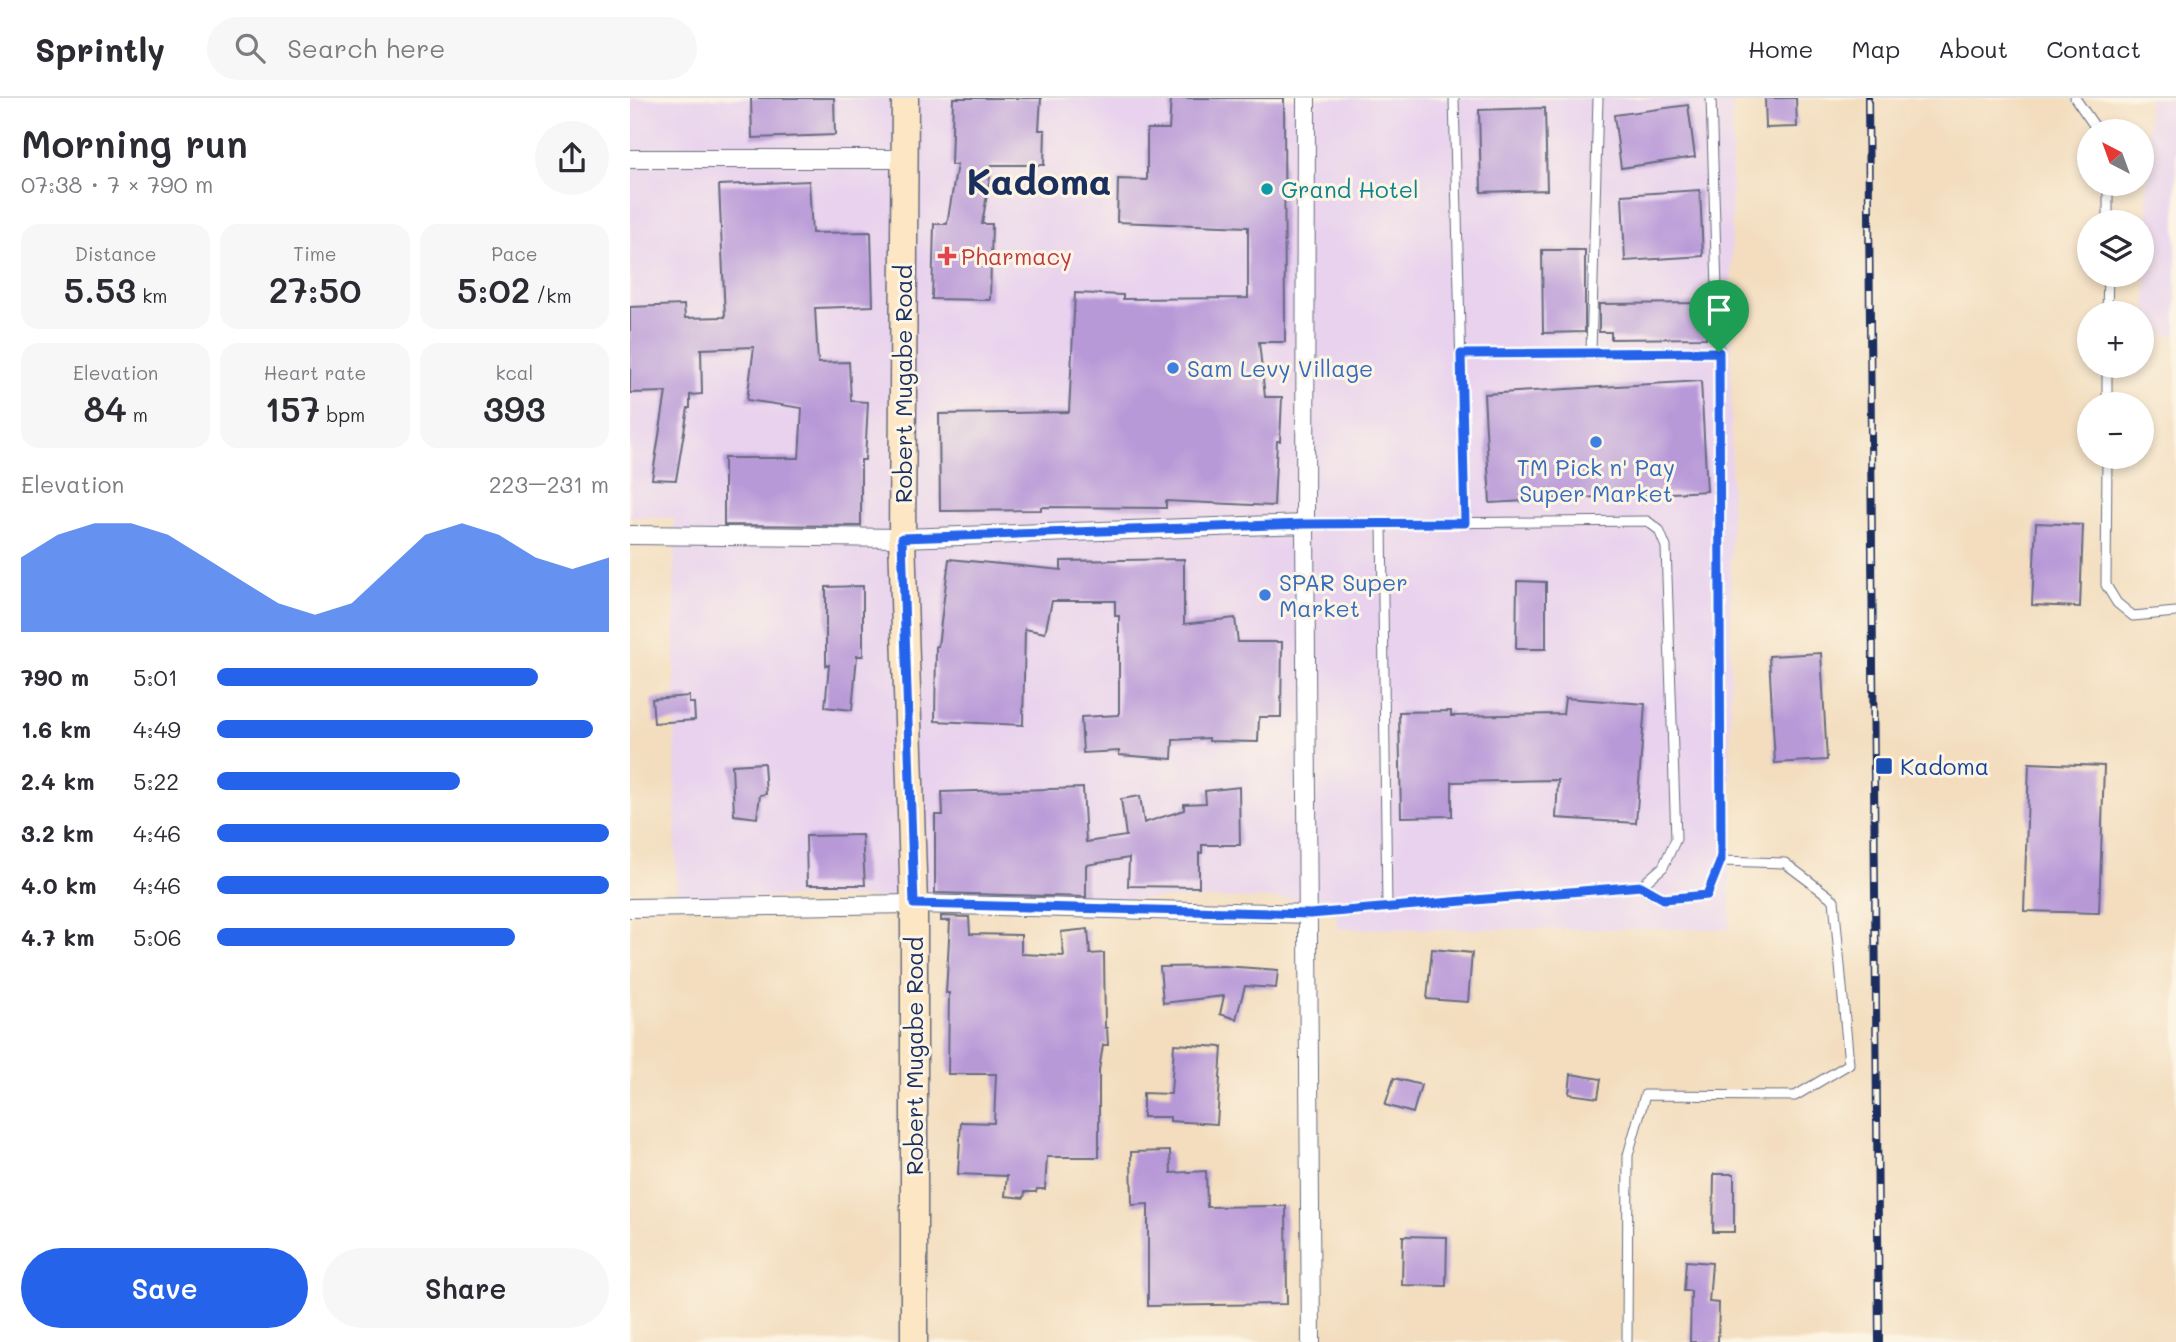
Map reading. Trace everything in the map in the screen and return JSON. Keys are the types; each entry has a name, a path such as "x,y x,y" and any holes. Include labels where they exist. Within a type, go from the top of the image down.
{"street":[{"name":"Robert Mugabe Road","path":"905,98 902,538 914,904 914,1342"},
{"path":"1306,98 1305,524 1310,914 1311,1342"},
{"path":"630,159 904,159"},
{"path":"630,535 902,538 1305,524"},
{"path":"630,908 914,904 1310,914"}],"lane":[{"path":"1454,98 1465,523"},
{"path":"1591,353 1598,98"},
{"path":"1310,914 1641,886 1664,899 1707,895 1721,860 1719,352 1711,98"},
{"path":"2075,98 2090,119"},
{"path":"1461,354 1719,352"},
{"path":"2107,469 2106,585 2116,603 2133,616 2176,612"},
{"path":"1305,524 1647,521 1659,530 1666,547 1676,839 1663,867 1641,886"},
{"path":"1382,524 1387,908"},
{"path":"1627,1342 1628,1155 1645,1095 1794,1096 1849,1064 1834,900 1785,863 1721,860"}],"shaded area":[{"path":"630,98 1732,98 1730,929 1339,929 1333,899 676,897 674,518 630,517"},
{"path":"2148,98 2176,98 2176,335 2154,335 2154,301 2146,301 2146,287 2154,287 2154,210 2147,210 2147,196 2154,196 2154,119 2148,119"}],"building":[{"path":"751,98 834,98 835,135 752,138"},
{"path":"953,98 1041,98 1039,130 1045,130 1044,165 992,165 982,224 992,224 990,300 932,299 934,224 947,224 957,165 951,165"},
{"path":"1171,98 1284,98 1285,342 1259,342 1265,397 1282,397 1274,506 1166,501 1166,508 1041,507 1041,510 940,511 939,414 1069,412 1075,293 1123,295 1123,299 1248,298 1248,227 1117,222 1118,179 1147,180 1147,129 1169,129"},
{"path":"1765,98 1796,98 1797,127 1766,128"},
{"path":"1688,105 1695,157 1621,168 1614,115"},
{"path":"1545,108 1547,190 1481,192 1479,110"},
{"path":"809,181 812,233 871,232 873,306 815,308 818,363 849,362 851,401 868,402 865,460 861,460 861,526 724,525 724,458 799,458 802,408 747,400 754,347 701,349 702,394 690,395 690,408 676,480 652,479 666,392 630,393 630,307 684,305 685,318 725,317 719,185"},
{"path":"1700,190 1703,256 1625,261 1622,195"},
{"path":"1542,250 1585,250 1585,332 1543,333"},
{"path":"1706,303 1706,338 1611,339 1611,332 1599,332 1599,304"},
{"name":"TM Pick n' Pay Super Market","path":"1701,381 1707,491 1490,503 1484,394"},
{"path":"2036,523 2083,525 2080,607 2032,605"},
{"path":"949,559 1061,570 1061,561 1184,559 1184,624 1235,618 1238,642 1282,642 1281,717 1259,717 1258,742 1209,741 1209,738 1173,740 1172,759 1119,755 1119,751 1083,753 1081,717 1119,715 1119,616 1115,616 1115,601 1052,601 1045,633 1025,629 1023,725 935,721 936,646"},
{"path":"1517,581 1546,582 1546,649 1516,649"},
{"path":"863,586 863,656 857,656 852,710 825,707 829,665 826,666 826,587"},
{"path":"1821,653 1827,760 1775,763 1769,656"},
{"path":"689,696 689,703 694,703 695,720 654,723 652,699"},
{"path":"1565,698 1645,704 1636,823 1556,818 1558,780 1452,782 1452,816 1401,817 1399,712 1451,711 1451,716 1563,714"},
{"path":"764,763 766,794 760,795 757,818 734,815 732,765"},
{"path":"2029,763 2104,766 2099,913 2024,911"},
{"path":"1239,787 1240,845 1202,845 1202,853 1199,853 1199,887 1128,886 1129,858 1086,865 1086,897 935,893 935,815 943,815 942,792 1083,788 1086,842 1126,836 1121,799 1140,796 1144,823 1184,810 1184,804 1206,803 1205,791"},
{"path":"862,835 865,885 807,885 806,836"},
{"path":"941,916 969,917 970,934 1021,935 1021,954 1064,956 1061,932 1088,929 1090,954 1104,953 1105,1028 1108,1045 1103,1045 1099,1070 1099,1157 1047,1157 1045,1189 1025,1192 1024,1198 1005,1196 1007,1176 958,1174 961,1122 994,1123 996,1074 948,1074 949,993 946,993 950,921 941,921"},
{"path":"1432,949 1472,953 1468,1002 1427,999"},
{"path":"1224,966 1278,970 1276,988 1245,986 1236,1019 1220,1014 1224,996 1163,1003 1160,967"},
{"path":"1174,1044 1222,1047 1217,1124 1170,1121 1170,1117 1143,1117 1143,1093 1171,1094"},
{"path":"1571,1074 1601,1079 1598,1098 1569,1094"},
{"path":"1394,1078 1421,1085 1413,1113 1385,1105"},
{"path":"1170,1151 1171,1173 1206,1171 1207,1207 1286,1206 1287,1304 1148,1306 1148,1204 1132,1205 1131,1152"},
{"path":"1714,1174 1734,1174 1734,1232 1713,1232"},
{"path":"1403,1236 1447,1237 1446,1286 1402,1285"},
{"path":"1686,1261 1712,1263 1709,1302 1719,1303 1718,1342 1690,1342 1691,1291 1684,1291"}],"railway":[{"path":"1868,98 1879,1342"}],"place":[{"name":"Grand Hotel","path":"1267,189"},
{"name":"Pharmacy","path":"947,256"},
{"name":"Sam Levy Village","path":"1173,368"},
{"name":"TM Pick n' Pay Super Market","path":"1596,442"},
{"name":"SPAR Super Market","path":"1265,595"},
{"name":"Kadoma","path":"1884,766"}],"district":[{"name":"Kadoma","path":"1039,180"}],"route":[{"path":"1719,352 1721,860 1707,895 1664,899 1641,886 1310,914 914,904 902,538 1305,524 1465,523 1461,354 1719,352"}]}
